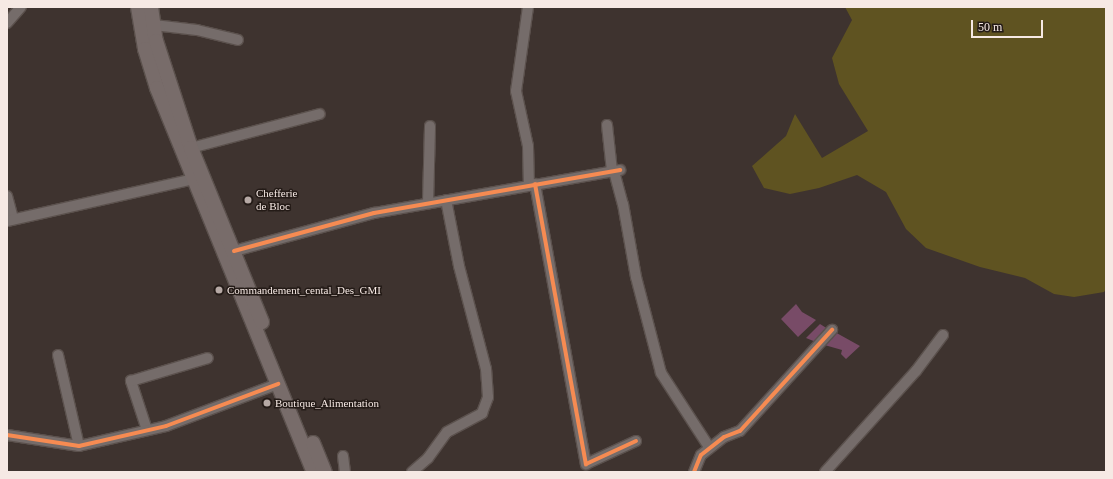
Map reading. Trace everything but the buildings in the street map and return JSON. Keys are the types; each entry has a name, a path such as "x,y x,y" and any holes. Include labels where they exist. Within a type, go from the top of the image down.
{"main road":[{"path":"138,7 147,55 193,179 314,472"},
{"path":"151,7 156,40 191,148 325,472"}],"street":[{"path":"7,23 20,7"},
{"path":"528,7 516,91 528,146 532,185 586,468 636,441"},
{"path":"154,25 196,30 238,40"},
{"path":"191,148 320,114"},
{"path":"606,125 623,204 636,277 661,373 709,447"},
{"path":"428,203 430,126"},
{"path":"234,251 324,225 428,203 616,172"},
{"path":"7,196 10,220 193,179"},
{"path":"412,472 428,458 447,432 482,413 488,397 486,369 460,266 446,200"},
{"path":"694,472 701,455 709,447 724,437 740,431 832,330"},
{"path":"825,472 916,371 943,335"},
{"path":"58,355 79,446"},
{"path":"147,430 130,381 208,358"},
{"path":"7,436 79,446 147,430 214,410 278,384"},
{"path":"343,456 345,472"}],"shaded area":[{"path":"845,7 1106,7 1106,289 1104,292 1074,297 1054,294 1025,278 980,267 926,248 906,229 886,192 857,175 819,188 790,194 764,188 752,166 786,136 795,114 822,158 868,131 839,84 832,58 852,20"},
{"path":"796,304 802,312 816,320 798,337 781,319"},
{"path":"820,324 828,329 816,342 806,338"},
{"path":"833,331 860,346 846,359 841,354 842,350 821,344"}],"cycle path":[{"path":"234,251 374,213 620,170"},
{"path":"535,184 586,464 636,441"},
{"path":"694,472 701,455 724,437 740,431 832,330"},
{"path":"7,435 79,446 166,426 278,384"}],"place":[{"name":"Chefferie de Bloc","path":"248,200"},
{"name":"Commandement_cental_Des_GMI","path":"219,290"},
{"name":"Boutique_Alimentation","path":"267,403"}]}
